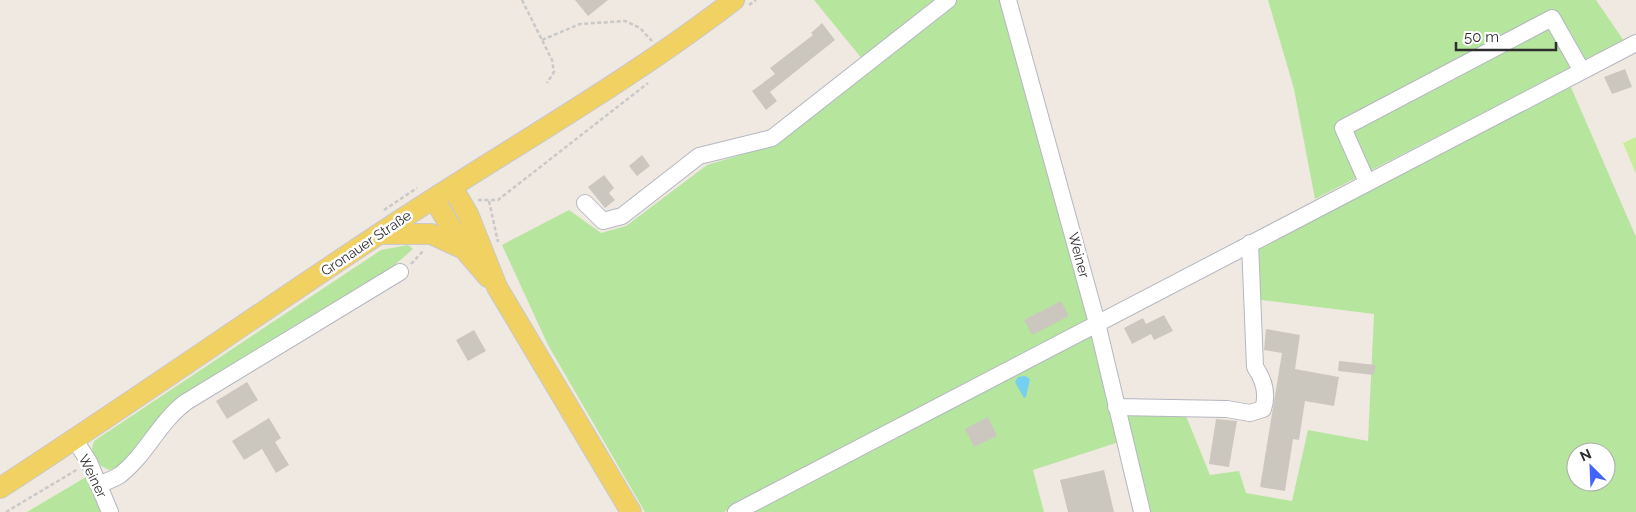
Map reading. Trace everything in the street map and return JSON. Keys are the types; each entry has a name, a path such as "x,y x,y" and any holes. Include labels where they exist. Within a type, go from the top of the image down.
{"main road":[{"name":"Gronauer Straße","path":"0,488 75,440 379,234 585,105 660,52 741,3"},
{"path":"452,188 465,207 497,286 631,512"},
{"path":"434,199 464,249 497,286"},
{"path":"379,234 431,234 464,249"}],"street":[{"path":"584,203 603,221 622,216 699,156 772,138 948,0"},
{"name":"Weiner","path":"1008,0 1097,323 1142,512"},
{"path":"1367,182 1343,128 1552,18 1582,71"},
{"path":"736,512 1636,43"},
{"path":"1116,407 1227,408 1250,413 1263,409 1266,400 1263,379 1255,367 1250,244"},
{"path":"98,485 118,476 130,466 175,410 186,402 400,272"},
{"name":"Weiner","path":"75,440 89,462 110,512"}],"path":[{"path":"522,0 552,60 554,72 547,83"},
{"path":"741,3 756,0"},
{"path":"542,40 580,24 625,21 646,33 660,52"},
{"path":"465,207 476,200 498,200 654,79"},
{"path":"400,272 427,246 431,234"},
{"path":"6,512 89,462"}],"green space":[{"path":"814,0 942,0 863,60"},
{"path":"955,0 1002,0 1092,319 1080,330 724,512 645,512 548,345 502,245 569,210 601,233 626,226 707,165 774,145"},
{"path":"1268,0 1596,0 1624,41 1315,199 1294,89"},
{"path":"1570,85 1636,237 1636,512 1150,512 1125,415 1186,416 1210,475 1239,471 1246,493 1292,501 1308,430 1368,441 1374,314 1261,300 1258,248"},
{"path":"1636,137 1636,174 1623,143"},
{"path":"408,245 413,249 391,268 181,397 124,464 109,470 96,463 91,452 94,441 381,250"},
{"path":"1091,333 1119,442 1033,470 1044,512 745,512"},
{"path":"86,477 103,512 27,512"}],"water":[{"path":"1025,376 1030,379 1026,397 1024,398 1015,382 1018,377"}],"building":[{"path":"575,0 608,0 588,16"},
{"path":"822,23 835,40 770,92 777,101 766,110 752,91 775,74 770,68 813,35 811,33"},
{"path":"1625,69 1632,87 1612,94 1604,77"},
{"path":"642,155 650,166 637,176 629,166"},
{"path":"604,175 614,188 609,193 615,200 605,208 588,187"},
{"path":"1061,301 1069,316 1032,335 1024,320"},
{"path":"1164,315 1173,331 1154,340 1151,334 1132,344 1124,328 1143,318 1146,324"},
{"path":"1266,329 1300,335 1295,369 1339,377 1334,406 1305,401 1299,440 1293,439 1285,491 1260,487 1282,353 1264,350"},
{"path":"474,330 486,351 468,361 456,340"},
{"path":"1339,361 1376,365 1374,375 1338,371"},
{"path":"247,382 258,400 227,419 216,401"},
{"path":"988,417 997,436 974,447 965,429"},
{"path":"269,418 281,438 275,442 289,465 276,473 262,449 244,460 232,441"},
{"path":"1216,419 1237,421 1229,467 1209,464"},
{"path":"1104,470 1114,512 1068,512 1060,480"}]}
